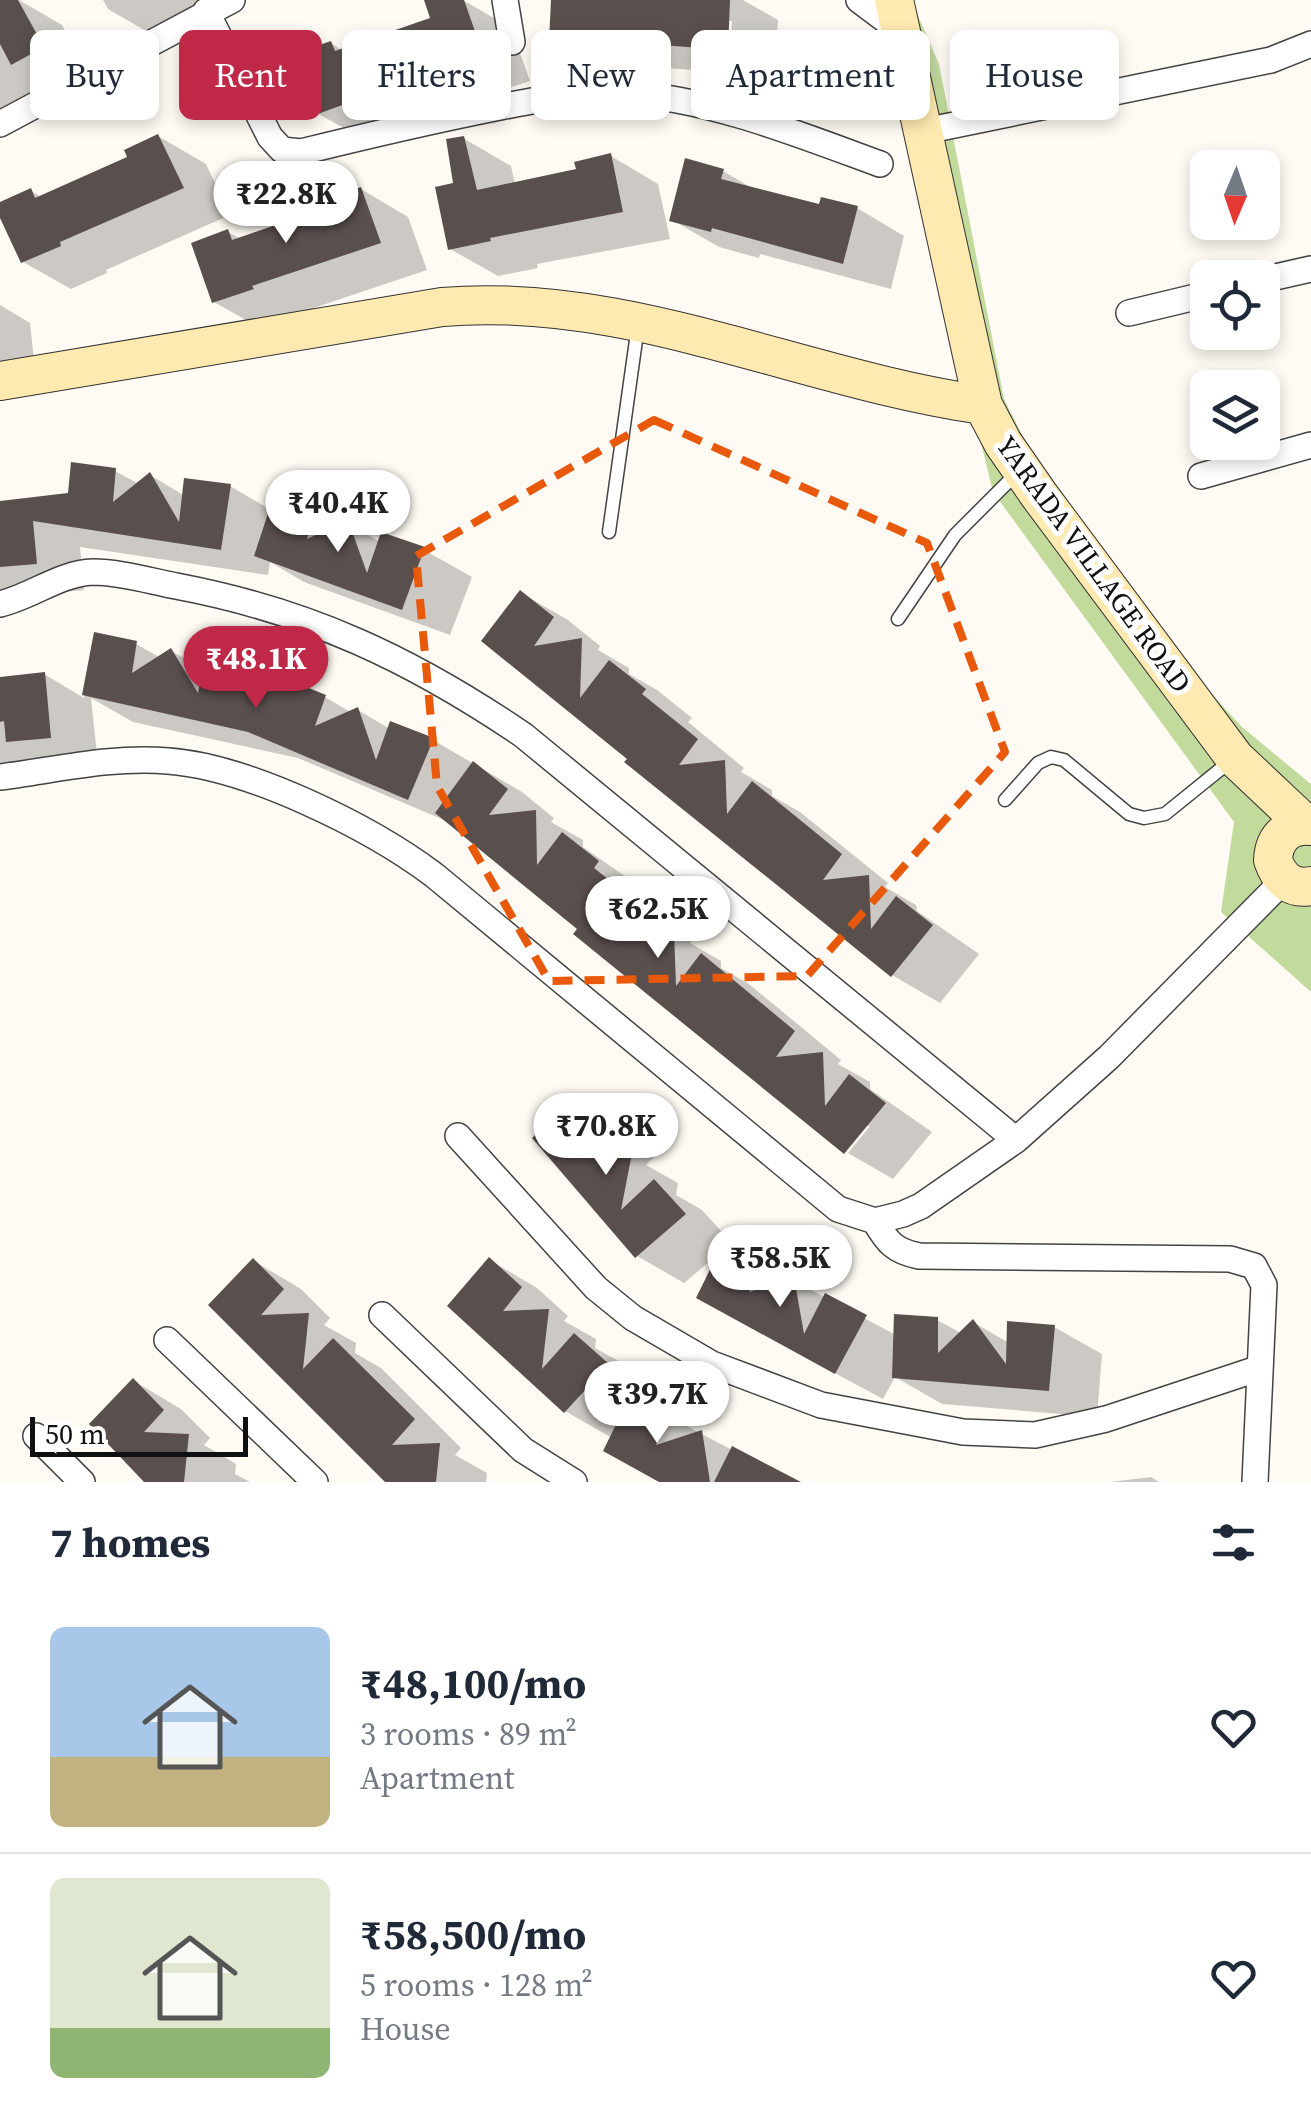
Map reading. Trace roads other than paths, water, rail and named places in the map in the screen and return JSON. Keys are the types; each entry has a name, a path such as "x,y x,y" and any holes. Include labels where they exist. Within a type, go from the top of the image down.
{"street":[{"path":"0,124 232,0"},
{"path":"506,0 512,42"},
{"path":"859,0 899,17"},
{"path":"206,11 270,137 282,150 302,152 427,121 544,98 624,93 669,99 787,129 880,164"},
{"name":"YARADA VILLAGE ROAD","path":"899,17 983,404 1021,469 1237,762 1298,830"},
{"path":"925,132 1271,60 1311,44"},
{"path":"1280,276 1311,268"},
{"path":"1129,313 1190,298"},
{"path":"0,381 442,306 486,303 551,306 638,321 904,392 983,404"},
{"path":"1201,476 1311,445"},
{"path":"0,604 92,572 131,577 242,598 324,626 402,660 462,693 523,735 1016,1140"},
{"path":"0,778 123,761 196,764 285,793 386,843 434,876 838,1209 875,1221 921,1206 1016,1140 1302,888 1273,860 1298,830"},
{"path":"458,1136 596,1288 633,1318 712,1364 821,1405 963,1432 1035,1435 1106,1419 1260,1368"},
{"path":"875,1221 887,1242 900,1252 918,1256 1230,1259 1254,1266 1264,1284 1255,1482"},
{"path":"382,1314 523,1450 574,1482"},
{"path":"168,1340 314,1482"},
{"path":"36,1436 82,1482"}],"lane":[{"path":"609,532 638,321"},
{"path":"898,619 955,535 1021,469"},
{"path":"1005,800 1038,763 1051,757 1064,760 1128,814 1144,818 1165,814 1237,762"}]}
